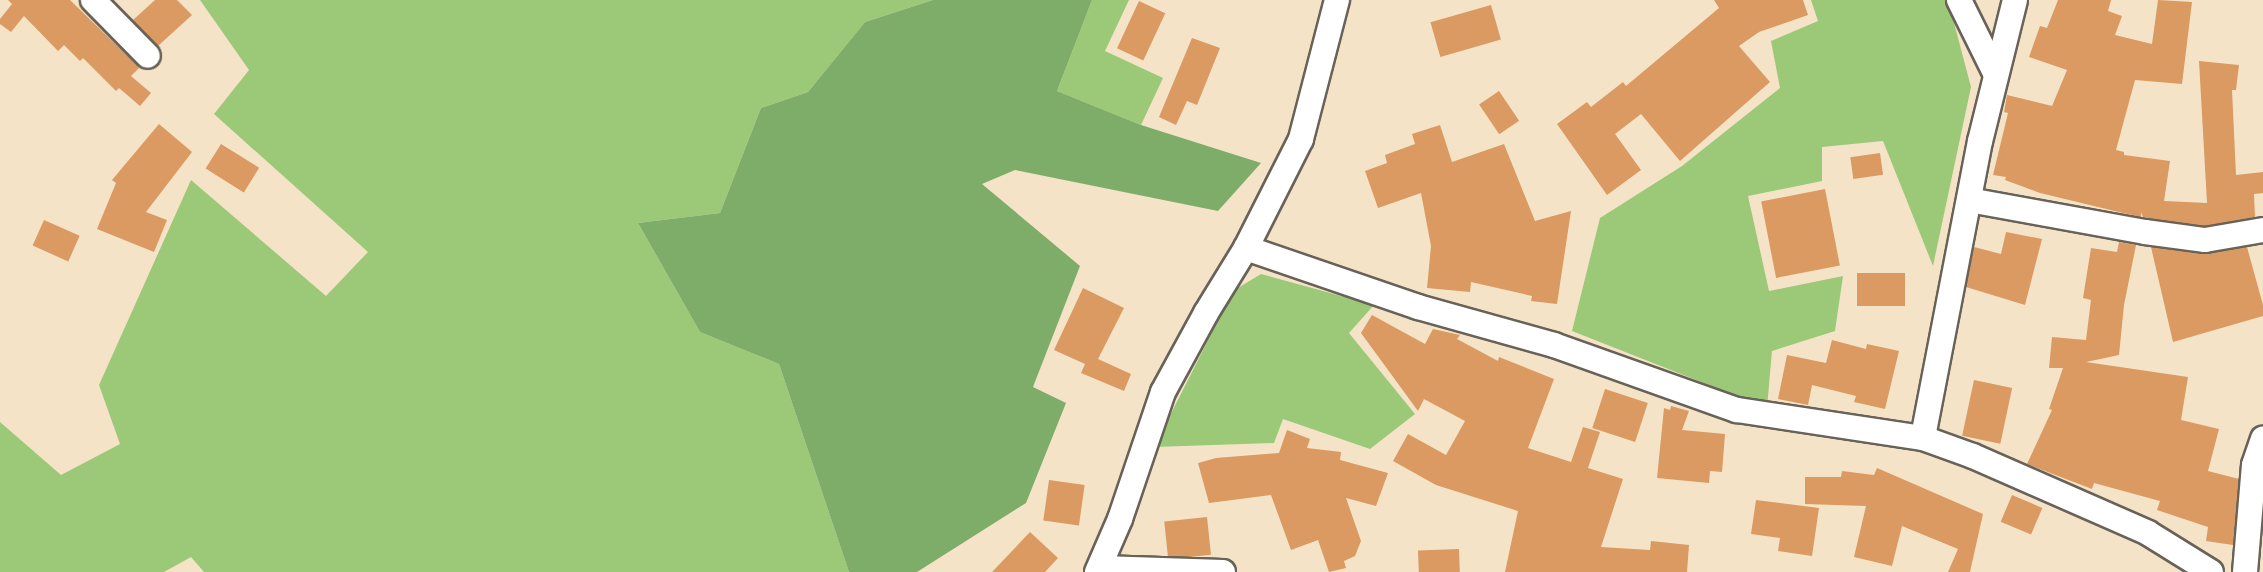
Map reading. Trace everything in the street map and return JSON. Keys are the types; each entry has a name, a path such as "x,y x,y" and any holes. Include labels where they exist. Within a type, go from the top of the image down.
{"street":[{"path":"93,0 148,56"},
{"path":"1223,572 1099,570 1163,392 1206,313 1246,248 1301,139 1337,0"},
{"path":"1959,0 1995,73"},
{"path":"1923,438 1995,73 2015,0"},
{"path":"1969,200 2145,232 2205,240 2263,231"},
{"path":"1246,248 1418,307 1554,345 1737,410 1923,438 1973,456 2148,533 2211,572"},
{"path":"2245,572 2254,465 2263,440"}],"green space":[{"path":"200,0 933,0 865,22 808,92 761,108 720,213 638,223 700,332 779,364 849,572 204,572 191,557 164,572 0,572 0,422 61,475 120,444 99,385 191,180 326,296 368,252 214,114 249,70"},
{"path":"933,0 1092,0 1057,91 1141,125 1261,163 1218,211 1015,170 982,184 1080,266 1033,387 1066,403 1026,503 917,572 849,572 779,364 700,332 638,223 720,213 761,108 808,92 865,22"},
{"path":"1092,0 1129,0 1105,51 1163,78 1141,125 1057,91"},
{"path":"1811,0 1948,0 1971,87 1933,266 1883,141 1822,147 1822,181 1748,196 1769,291 1843,276 1835,331 1772,351 1767,408 1572,331 1600,218 1682,166 1780,88 1771,41 1818,21"},
{"path":"1261,274 1374,305 1349,333 1415,414 1370,449 1283,419 1274,443 1154,447 1233,291"}],"building":[{"path":"8,0 70,0 137,65 139,68 131,76 151,93 140,106 119,88 116,91 83,58 80,61 64,45 58,51 24,16 11,32 0,24 0,19 12,4"},
{"path":"155,0 177,0 192,15 158,46 133,20"},
{"path":"1714,0 1803,0 1808,15 1759,32 1739,46 1770,82 1680,161 1641,114 1615,134 1641,170 1607,195 1557,124 1587,102 1591,107 1623,82 1626,86 1719,8"},
{"path":"2058,0 2111,0 2108,11 2122,16 2115,35 2152,44 2158,0 2192,2 2182,84 2135,80 2116,150 2124,152 2124,155 2170,161 2164,201 2207,203 2199,61 2239,65 2236,90 2232,90 2236,175 2263,172 2263,193 2254,194 2255,217 2205,226 2147,218 2143,217 2141,212 2141,217 2040,193 2005,180 2006,177 1993,175 2008,113 2004,112 2007,95 2052,106 2067,70 2029,57 2040,26 2047,28"},
{"path":"1139,1 1165,13 1143,60 1117,48"},
{"path":"1491,5 1501,40 1440,57 1430,22"},
{"path":"1192,38 1220,48 1197,105 1187,101 1176,125 1159,117"},
{"path":"1499,91 1519,121 1499,134 1479,104"},
{"path":"159,124 192,152 146,212 167,220 154,252 97,229 116,183 112,180"},
{"path":"1440,125 1452,162 1504,144 1535,221 1571,211 1557,304 1531,301 1532,296 1471,282 1470,292 1427,288 1431,246 1421,193 1378,208 1365,171 1387,163 1385,155 1415,144 1412,134"},
{"path":"221,144 259,168 244,192 206,169"},
{"path":"1880,153 1883,175 1853,179 1850,157"},
{"path":"1825,189 1840,266 1776,278 1761,201"},
{"path":"44,220 80,236 68,261 33,246"},
{"path":"2006,232 2042,239 2025,305 1966,287 1974,247 2001,254"},
{"path":"2119,242 2136,245 2124,305 2119,355 2086,362 2188,377 2181,420 2219,429 2208,471 2239,479 2233,545 2206,541 2208,527 2157,510 2160,501 2094,483 2092,489 2027,464 2052,410 2049,409 2063,368 2049,368 2052,337 2086,340 2091,300 2083,298 2091,248 2117,252"},
{"path":"2151,247 2203,254 2247,247 2263,305 2263,316 2173,342"},
{"path":"1857,273 1905,273 1905,306 1857,306"},
{"path":"1083,288 1124,308 1098,359 1131,374 1124,391 1081,373 1085,364 1054,350"},
{"path":"1372,315 1425,344 1433,329 1460,335 1457,339 1498,361 1499,357 1554,379 1528,448 1571,462 1583,427 1600,432 1588,468 1623,479 1601,547 1650,550 1651,541 1689,545 1687,572 1505,572 1518,511 1436,485 1393,461 1408,434 1446,455 1465,421 1424,399 1418,411 1361,333"},
{"path":"1832,340 1866,349 1867,344 1899,351 1885,409 1854,402 1856,396 1812,385 1808,405 1778,399 1787,355 1826,363"},
{"path":"1974,380 2012,388 2000,444 1962,436"},
{"path":"1605,389 1648,403 1635,442 1592,428"},
{"path":"1671,406 1689,411 1682,430 1725,434 1722,472 1710,471 1709,483 1657,478 1664,408 1670,410"},
{"path":"1287,430 1310,439 1307,448 1341,452 1340,460 1388,473 1376,506 1346,498 1361,541 1355,556 1344,561 1346,568 1329,572 1318,540 1291,550 1271,495 1209,503 1198,463 1216,458 1279,453"},
{"path":"1877,468 1983,514 1970,572 1948,572 1958,549 1902,526 1892,566 1854,557 1866,506 1805,504 1805,477 1841,477 1842,471 1874,475"},
{"path":"1049,480 1085,485 1079,526 1043,521"},
{"path":"2012,495 2042,508 2031,535 2001,522"},
{"path":"1756,500 1819,508 1812,556 1778,551 1780,538 1751,534"},
{"path":"1207,517 1211,555 1168,559 1164,521"},
{"path":"1030,532 1058,558 1045,572 992,572"},
{"path":"1459,549 1460,572 1419,572 1418,550"}]}
